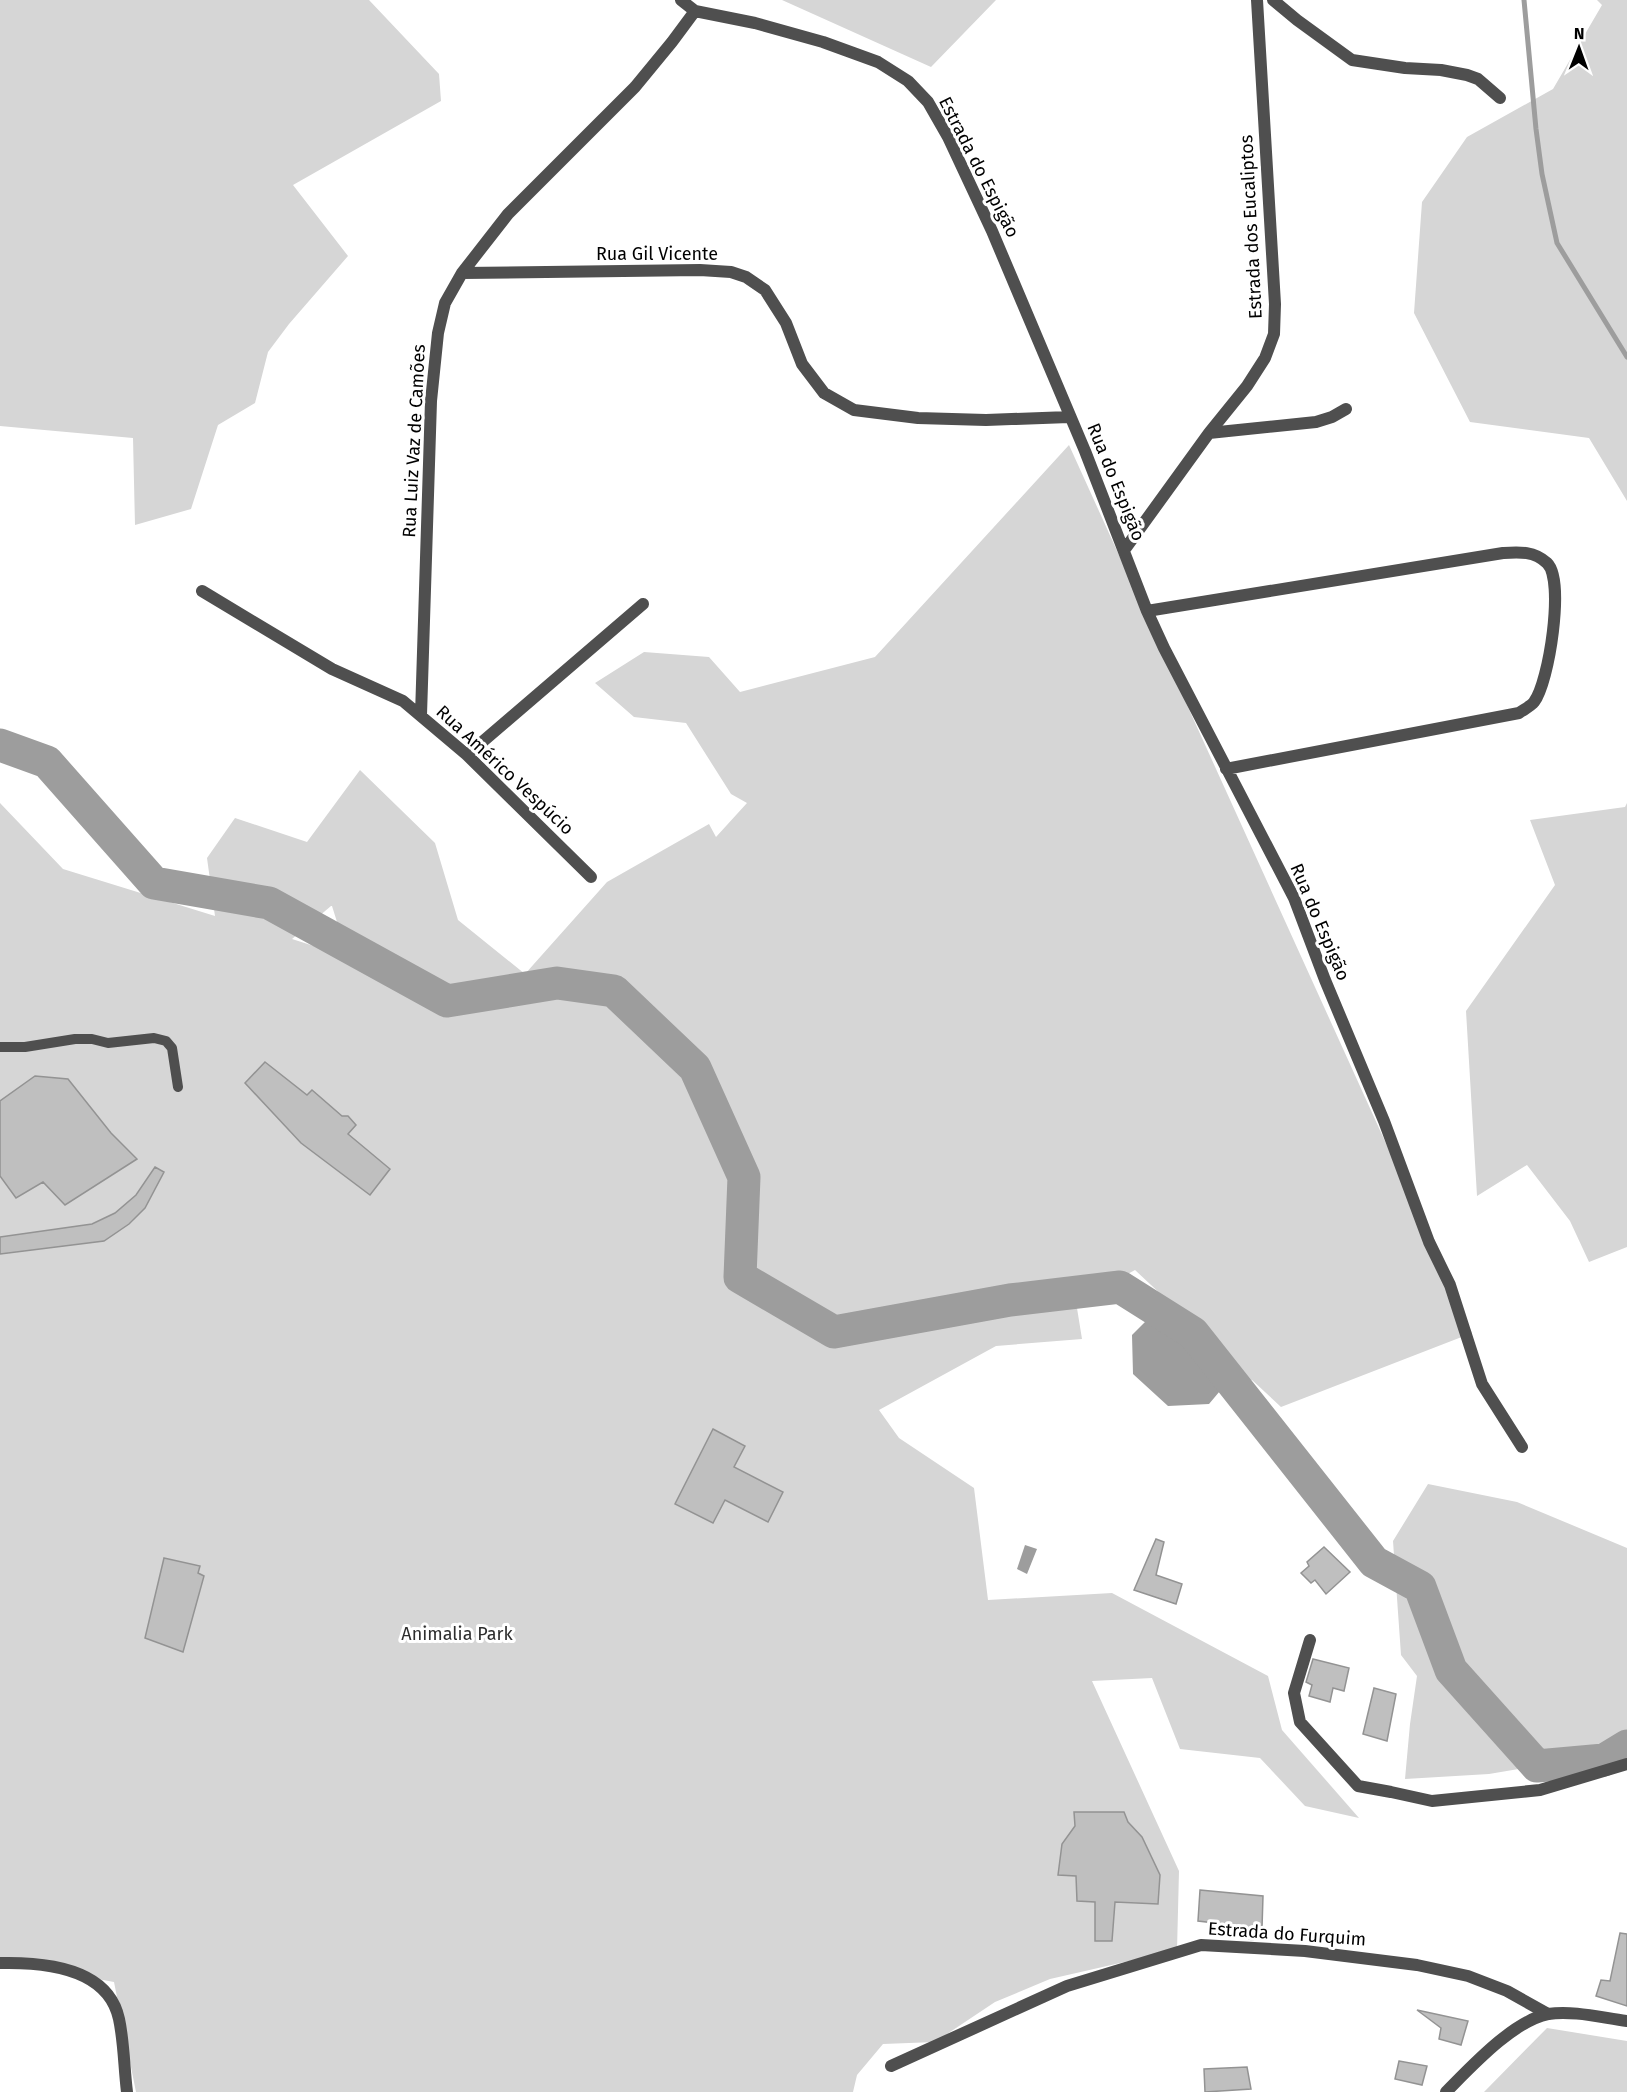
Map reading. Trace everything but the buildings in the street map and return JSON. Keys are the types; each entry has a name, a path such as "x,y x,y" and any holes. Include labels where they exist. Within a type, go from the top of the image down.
{"street":[{"path":"681,0 695,11"},
{"name":"Estrada dos Eucaliptos","path":"1125,549 1209,433 1248,386 1265,358 1274,334 1275,304 1257,0"},
{"path":"1273,0 1352,60 1467,75 1478,79 1500,98"},
{"name":"Rua Luiz Vaz de Camões","path":"421,715 431,401 434,358 445,303 462,273 508,214 635,87 695,11"},
{"name":"Estrada do Espigão","path":"695,11 755,23 823,42 878,62 908,81 928,102 948,138 992,231 1070,417"},
{"name":"Rua Gil Vicente","path":"462,273 700,270 731,272 746,277 765,290 786,323 802,364 813,379 824,393 854,410 929,419 996,420 1070,417"},
{"path":"1209,433 1316,422 1346,409"},
{"name":"Rua do Espigão","path":"1070,417 1125,549 1147,611 1164,648 1294,897 1325,980 1384,1121 1429,1242 1450,1285 1482,1384 1522,1447"},
{"path":"1147,611 1503,553 1528,552 1537,555 1549,565 1556,594 1548,670 1534,702 1519,713 1226,769"},
{"name":"Rua Américo Vespúcio","path":"202,591 333,669 392,694 421,715 468,754 591,877"},
{"path":"468,754 643,604"},
{"path":"1310,1640 1294,1693 1300,1722 1358,1786 1432,1801 1540,1790 1627,1764"},
{"name":"Estrada do Furquim","path":"891,2066 1067,1986 1201,1945 1317,1952 1417,1965 1468,1976 1488,1983 1548,2014"},
{"path":"0,1963 21,1962 67,1969 98,1984 111,1999 119,2018 127,2092"},
{"name":"Estrada do Furquim","path":"1446,2092 1493,2046 1518,2027 1548,2014 1627,2021"}],"lane":[{"path":"0,1047 25,1047 75,1039 92,1039 108,1043 154,1038 166,1041 172,1048 178,1087"}],"green space":[{"path":"0,0 369,0 439,74 441,101 293,185 348,256 268,352 255,403 218,425 191,509 135,525 133,438 0,426"},
{"path":"782,0 996,0 931,67"},
{"path":"1597,0 1627,0 1627,501 1589,438 1470,422 1414,313 1422,202 1467,137 1553,89 1602,5"},
{"name":"Animalia Park","path":"1069,445 1472,1333 1281,1407 1252,1380 1232,1377 1214,1344 1135,1270 1076,1302 1082,1339 996,1346 879,1410 899,1438 974,1488 988,1600 1112,1593 1268,1676 1282,1730 1359,1818 1305,1806 1260,1758 1180,1749 1152,1678 1092,1681 1179,1871 1177,1950 1050,1979 995,2002 935,2042 883,2044 857,2075 853,2092 136,2092 114,1982 0,1961 0,803 63,869 215,916 207,858 235,818 307,842 360,770 435,843 458,920 525,974 607,882 709,824 716,837 747,803 731,794 686,723 634,717 595,683 644,652 709,657 740,692 875,657","holes":["332,906 348,957 292,939"]},
{"path":"1627,803 1627,1247 1589,1262 1570,1221 1527,1165 1477,1196 1466,1011 1555,885 1530,820 1625,807"},
{"path":"1428,1484 1517,1502 1627,1548 1627,1760 1537,1766 1489,1774 1405,1779 1417,1676 1401,1655 1393,1541"},
{"path":"1547,2028 1627,2041 1627,2092 1484,2092"}],"shaded area":[{"path":"1157,1310 1193,1333 1230,1379 1209,1404 1168,1406 1133,1374 1132,1335"},
{"path":"1025,1545 1037,1549 1027,1574 1017,1569"}],"waterway":[{"path":"1524,0 1542,174 1557,243 1627,357"},
{"path":"0,745 47,762 154,883 269,903 447,1001 557,983 614,991 695,1068 744,1177 740,1277 834,1332 1010,1300 1120,1287 1193,1333 1374,1562 1420,1587 1451,1670 1537,1766 1604,1760 1627,1746"}]}
